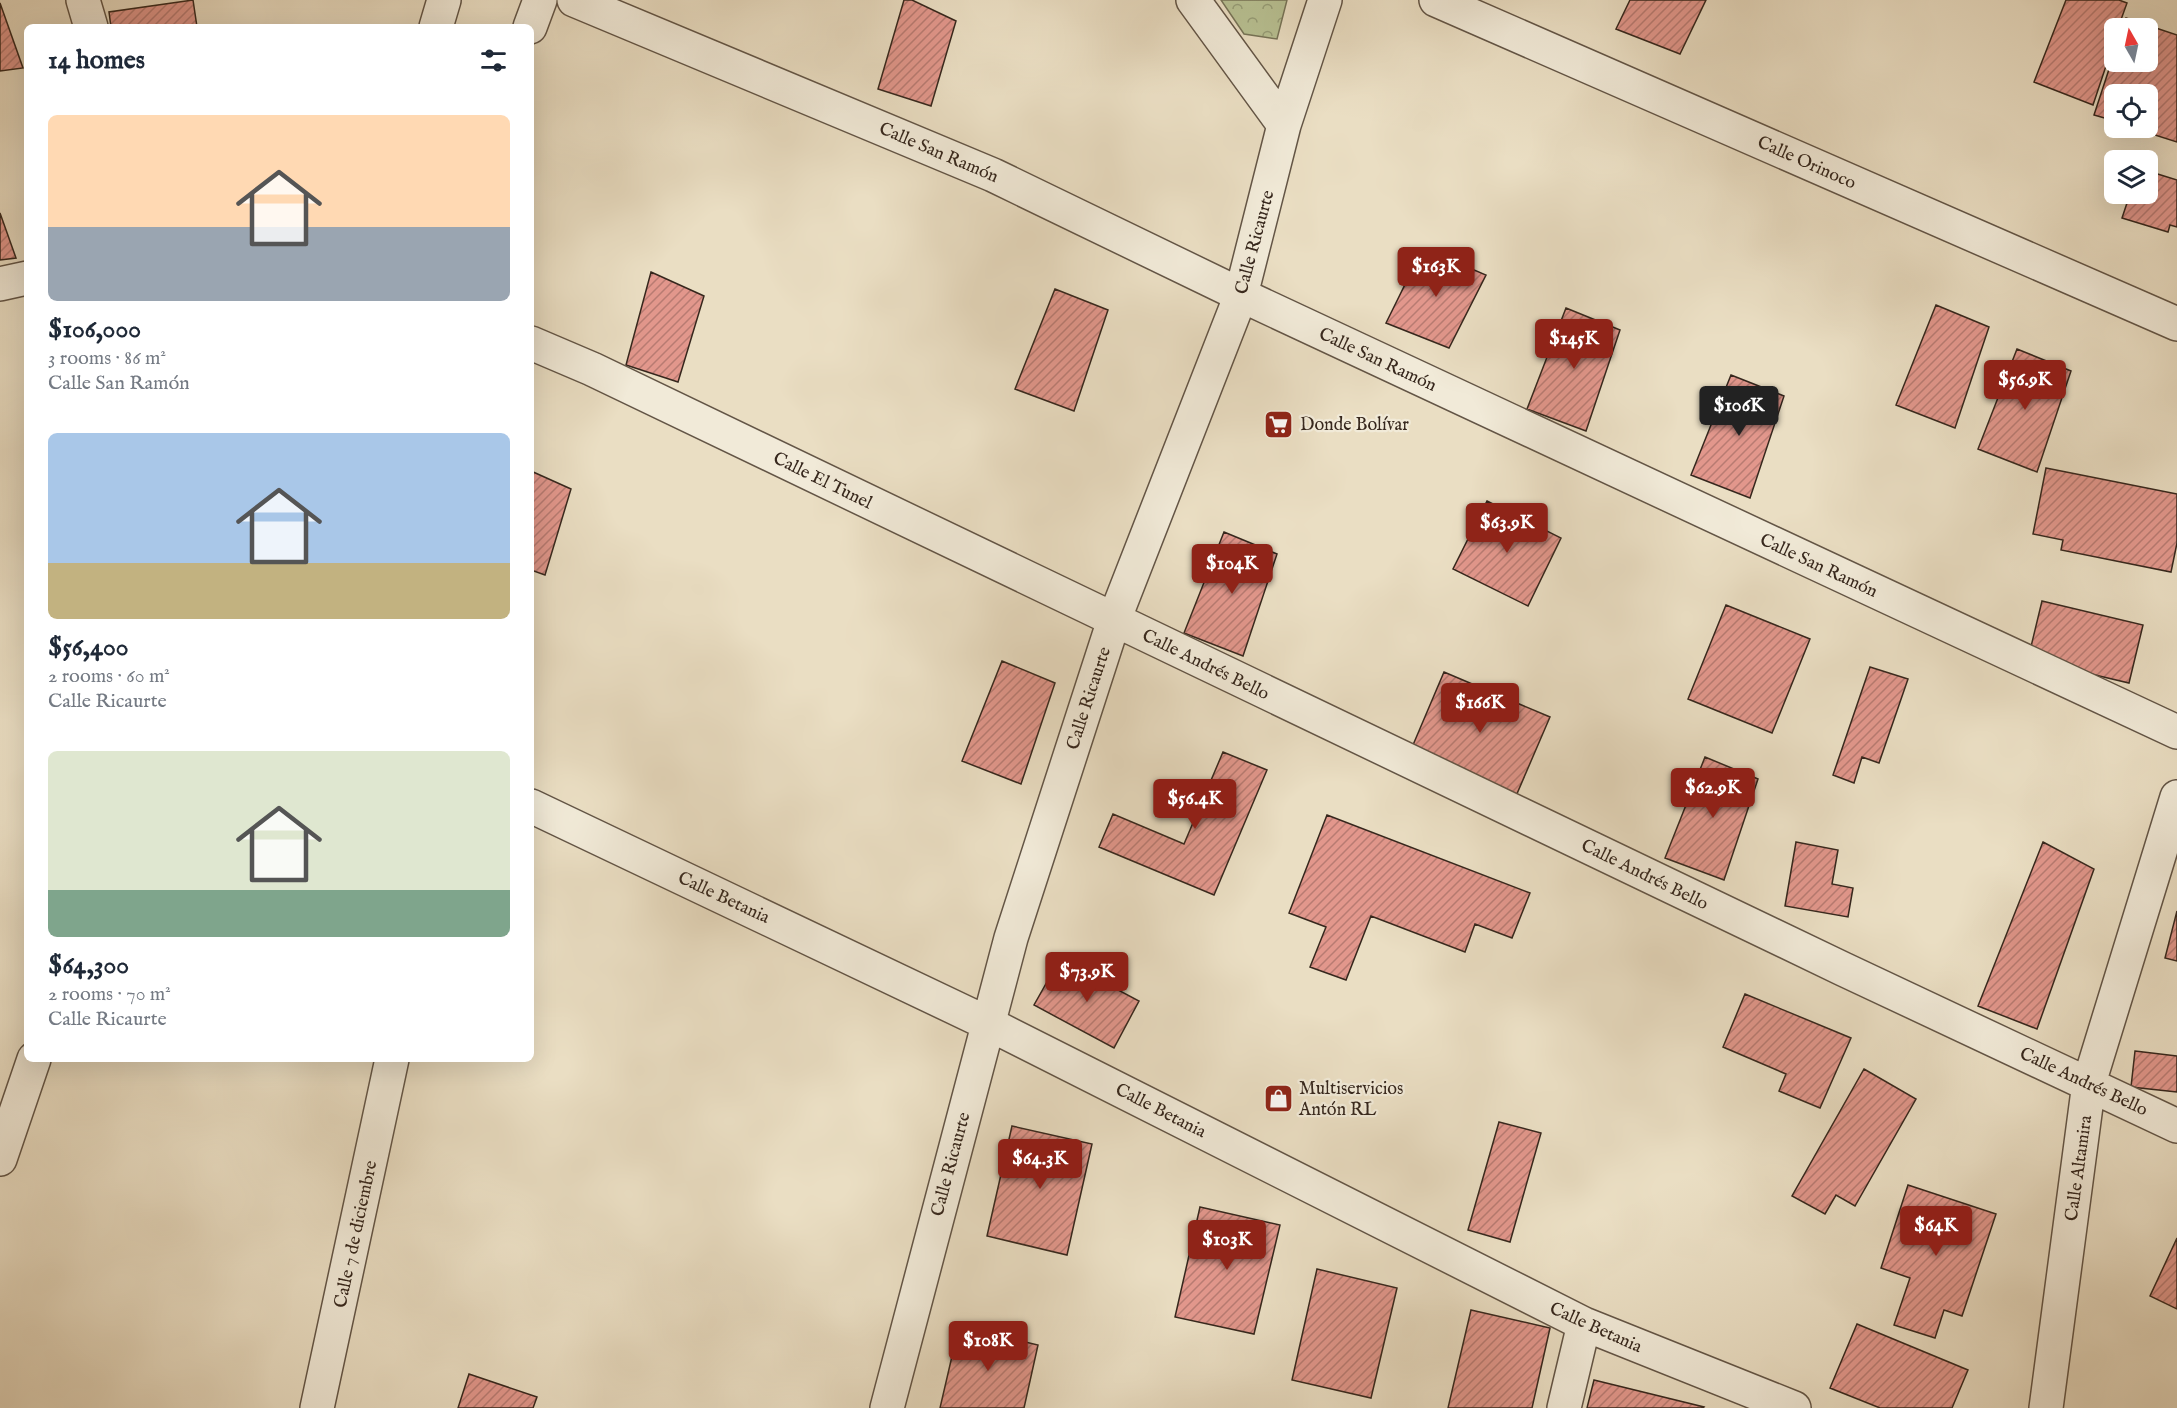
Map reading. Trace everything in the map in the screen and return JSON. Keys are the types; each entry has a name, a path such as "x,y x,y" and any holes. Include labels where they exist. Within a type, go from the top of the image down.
{"street":[{"path":"83,0 90,24"},
{"path":"437,24 444,0"},
{"path":"531,24 540,0"},
{"name":"Calle San Ramón","path":"574,0 993,175 1241,295 2177,732"},
{"path":"1193,0 1284,125"},
{"name":"Calle Ricaurte","path":"887,1408 1011,938 1114,620 1241,295 1284,125 1325,0"},
{"name":"Calle Orinoco","path":"1436,0 2177,324"},
{"path":"0,284 24,279"},
{"name":"Calle El Tunel","path":"534,345 592,369 1114,620"},
{"name":"Calle Andrés Bello","path":"1114,620 2177,1126"},
{"name":"Calle Altamira","path":"2046,1408 2090,1083 2177,797"},
{"name":"Calle Betania","path":"534,807 987,1023 1584,1324 1794,1408"},
{"path":"0,1159 33,1062"},
{"name":"Calle 7 de diciembre","path":"317,1408 391,1062"},
{"path":"1564,1408 1584,1324"}],"green space":[{"path":"1221,0 1287,0 1277,39 1244,34"}],"building":[{"path":"193,0 197,24 111,24 109,12"},
{"path":"904,0 912,0 956,21 931,106 878,89"},
{"path":"1630,0 1706,0 1680,54 1616,29"},
{"path":"2066,0 2119,0 2127,3 2122,18 2104,18 2104,72 2093,105 2034,82"},
{"path":"0,3 23,68 0,71"},
{"path":"2158,29 2177,35 2177,142 2158,136 2158,84 2104,84 2108,72 2158,72"},
{"path":"2104,85 2104,118 2094,115"},
{"path":"2158,174 2177,180 2177,227 2170,225 2168,232 2122,218 2127,204 2158,204"},
{"path":"0,213 16,258 0,260"},
{"path":"1423,248 1486,275 1449,348 1386,323"},
{"path":"651,272 704,296 678,382 626,365"},
{"path":"1055,289 1108,310 1074,411 1015,389"},
{"path":"1936,305 1989,327 1955,428 1896,405"},
{"path":"1566,308 1620,330 1586,431 1527,409"},
{"path":"2017,349 2071,371 2037,472 1978,449"},
{"path":"1731,375 1784,396 1750,498 1691,475"},
{"path":"2046,468 2177,494 2177,543 2171,572 2061,550 2063,540 2033,534"},
{"path":"534,472 571,489 545,575 534,571"},
{"path":"1487,501 1561,538 1528,606 1453,569"},
{"path":"1224,532 1277,554 1243,656 1184,633"},
{"path":"2042,601 2143,625 2129,683 2028,659"},
{"path":"1726,605 1810,639 1772,733 1688,699"},
{"path":"1002,661 1055,683 1021,784 962,761"},
{"path":"1870,667 1908,679 1879,763 1862,757 1854,783 1833,775"},
{"path":"1444,672 1550,717 1516,796 1410,752"},
{"path":"1223,752 1267,770 1214,895 1099,847 1113,814 1184,844"},
{"path":"1705,757 1758,779 1724,880 1665,858"},
{"path":"1327,815 1530,893 1512,938 1475,924 1465,952 1371,916 1346,980 1310,967 1326,927 1289,913"},
{"path":"1796,842 1838,850 1832,884 1853,888 1848,917 1785,906"},
{"path":"2043,842 2094,869 2037,1029 1978,1006"},
{"path":"2177,911 2177,961 2165,958"},
{"path":"1060,959 1139,1001 1114,1048 1034,1005"},
{"path":"1745,994 1851,1038 1820,1108 1779,1091 1786,1074 1723,1047"},
{"path":"2135,1051 2177,1056 2177,1092 2131,1087"},
{"path":"1864,1069 1916,1099 1855,1206 1836,1195 1825,1214 1792,1196"},
{"path":"1499,1122 1541,1133 1510,1242 1468,1230"},
{"path":"1012,1126 1092,1144 1067,1255 987,1236"},
{"path":"1908,1185 1996,1214 1962,1316 1944,1310 1935,1338 1894,1325 1910,1278 1881,1268"},
{"path":"1200,1207 1280,1225 1254,1334 1175,1317"},
{"path":"2177,1238 2177,1309 2150,1296"},
{"path":"1317,1269 1397,1288 1371,1398 1292,1380"},
{"path":"1471,1310 1550,1328 1532,1408 1448,1408"},
{"path":"1857,1324 1968,1370 1952,1408 1880,1408 1830,1388"},
{"path":"959,1326 1038,1345 1024,1408 940,1408"},
{"path":"469,1374 537,1397 533,1408 458,1408"},
{"path":"1594,1380 1704,1407 1587,1408"}],"place":[{"name":"Donde Bolívar","path":"1279,424"},
{"name":"Multiservicios Antón RL","path":"1278,1098"}]}
